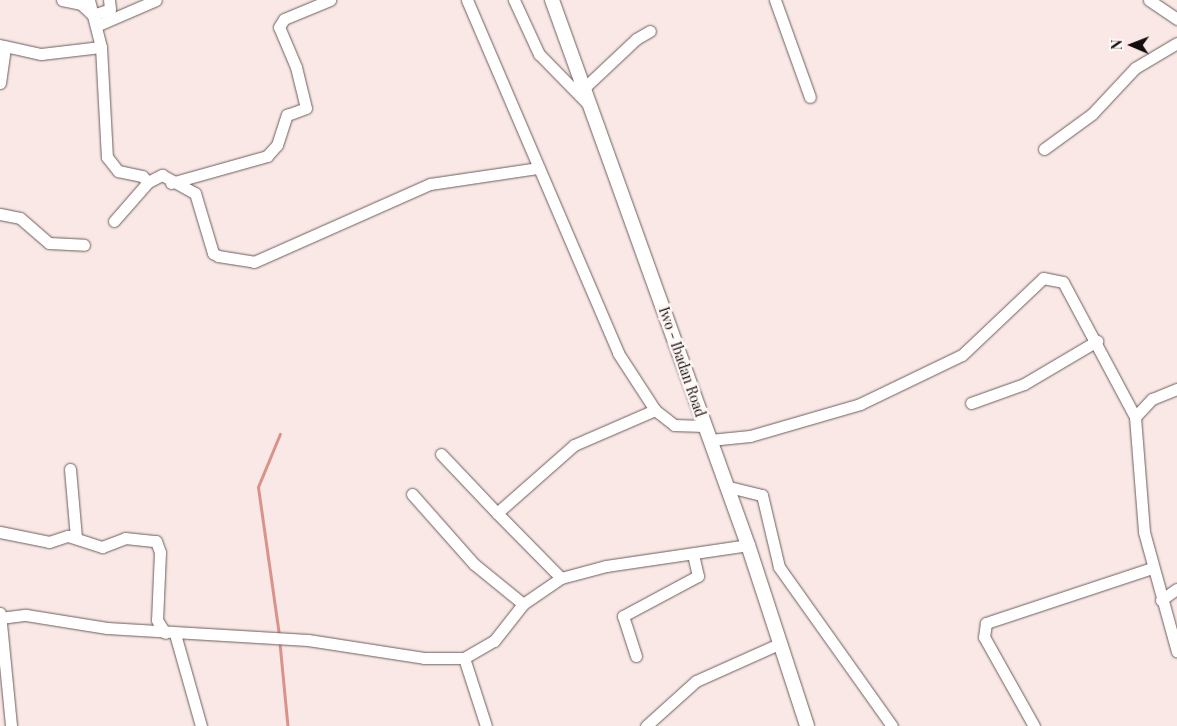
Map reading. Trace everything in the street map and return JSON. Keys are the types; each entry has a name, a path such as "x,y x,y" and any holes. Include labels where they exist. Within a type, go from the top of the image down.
{"main road":[{"name":"Iwo - Ibadan Road","path":"552,0 725,486 748,545 807,726"}],"street":[{"path":"62,0 80,4 94,20"},
{"path":"89,0 101,46 107,157 118,171 142,176 148,182"},
{"path":"94,20 110,9 109,0"},
{"path":"94,20 156,0"},
{"path":"172,183 267,156 277,145 287,115 306,108 296,67 278,27 284,19 330,0"},
{"path":"467,0 539,168 596,308 637,386 655,410 674,425 704,426"},
{"path":"514,0 539,54 588,105"},
{"path":"775,0 810,97"},
{"path":"1149,0 1177,19"},
{"path":"583,89 636,39 650,31"},
{"path":"1044,149 1092,114 1135,68 1177,43"},
{"path":"0,83 2,45 41,54 101,46"},
{"path":"114,221 148,182 162,175 172,183 195,193 212,252 244,263 342,225 430,184 539,168"},
{"path":"0,214 20,218 49,243 84,244"},
{"path":"710,440 750,436 815,419 954,361 1043,278 1063,282 1097,341 1136,417 1140,503 1152,568 1177,652"},
{"path":"971,403 1024,384 1097,341"},
{"path":"1136,417 1152,399 1177,389"},
{"path":"497,513 574,445 655,410"},
{"path":"441,454 561,578"},
{"path":"70,469 76,538"},
{"path":"725,486 762,495 778,567 892,726"},
{"path":"412,494 474,564 524,604"},
{"path":"0,532 49,542 76,538 102,547 125,538 156,541 160,552 157,620 170,633 201,726"},
{"path":"11,726 0,616 26,615 170,633 308,640 424,658 464,658 494,641 524,604 561,578 606,566 692,555 748,545"},
{"path":"636,656 623,616 698,576 692,555"},
{"path":"1034,726 984,637 986,623 1152,568"},
{"path":"1161,600 1177,589"},
{"path":"646,726 696,681 781,643"},
{"path":"464,658 486,726"}],"waterway":[{"path":"279,635 258,487 280,434"},
{"path":"280,643 288,726"}]}
